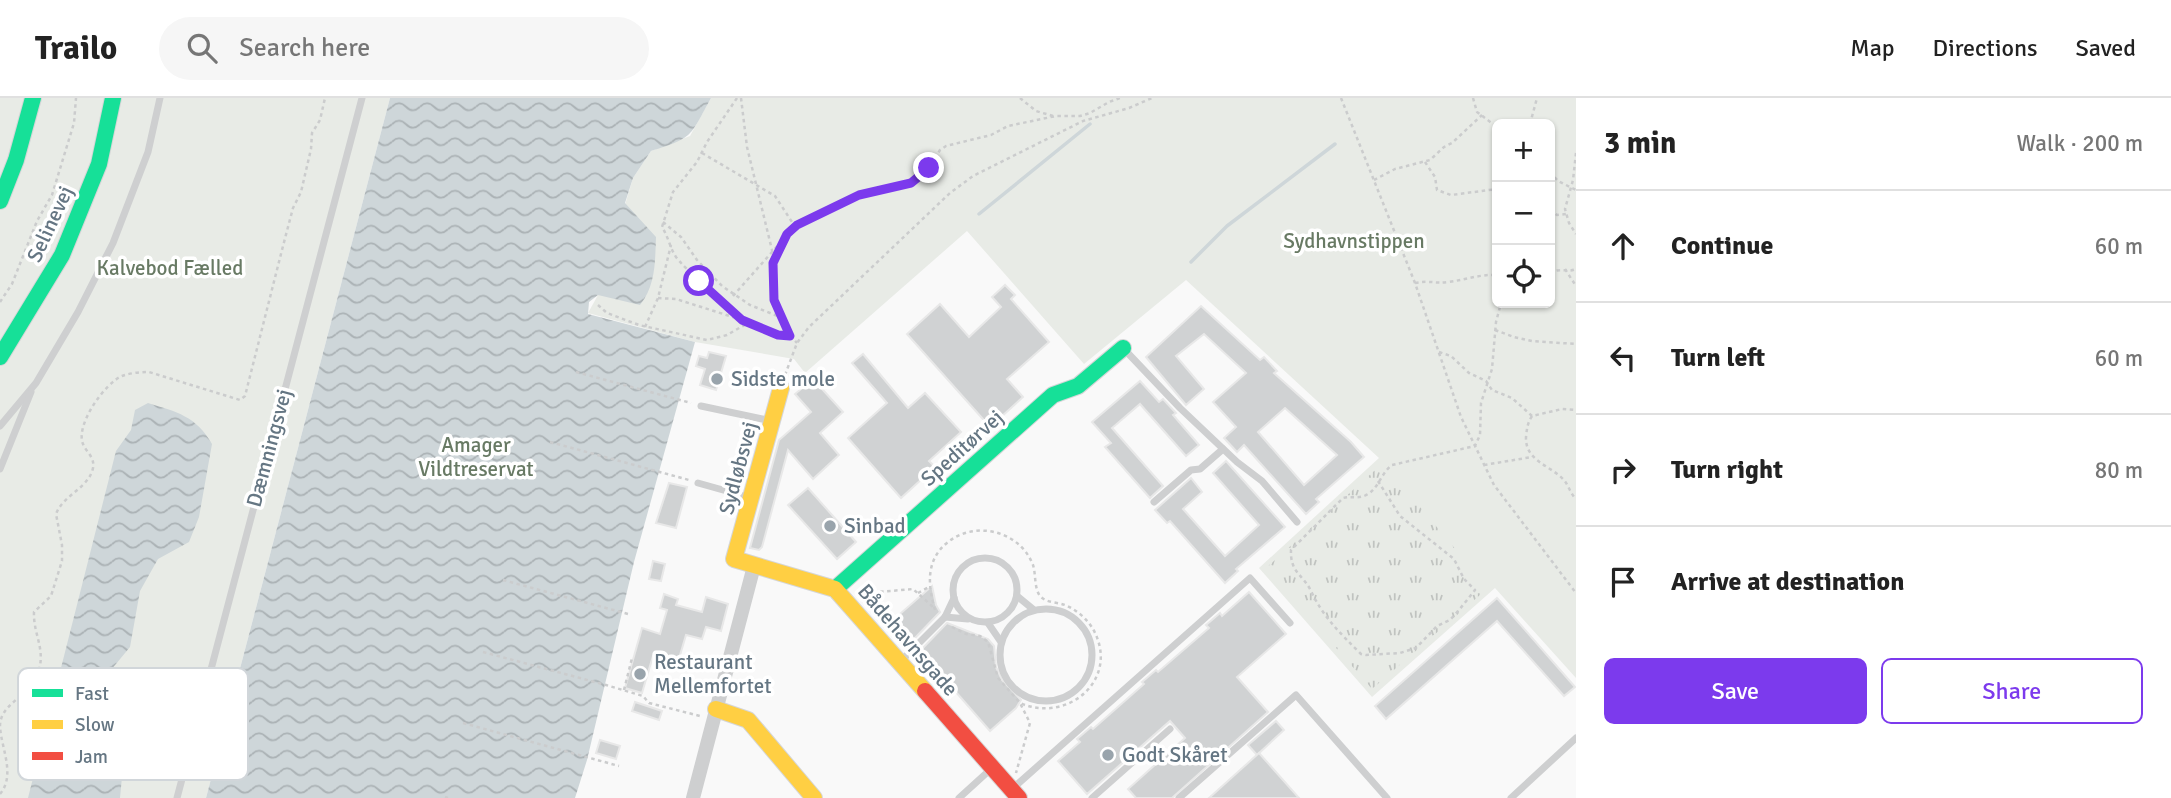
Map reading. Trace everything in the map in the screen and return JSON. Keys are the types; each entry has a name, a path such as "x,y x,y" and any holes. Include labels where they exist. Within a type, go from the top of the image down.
{"main road":[{"path":"0,201 16,160 33,98"},
{"name":"Selinevej","path":"0,357 62,255 99,164 113,98"},
{"name":"Speditørvej","path":"835,589 1053,395 1078,386 1123,348"},
{"name":"Sydløbsvej","path":"734,559 781,388"},
{"name":"Bådehavnsgade","path":"734,559 835,589 1015,794"},
{"path":"715,714 748,720 814,798"}],"street":[{"path":"693,798 754,566"}],"lane":[{"path":"0,469 36,383 78,312 113,243 148,152 160,98"},
{"name":"Dæmningsvej","path":"211,668 362,98"},
{"path":"1123,348 1180,408 1262,481 1297,522"},
{"path":"0,426 36,383"},
{"path":"701,406 772,421"},
{"path":"1154,502 1191,470 1200,469 1223,449"},
{"path":"698,483 751,498"},
{"path":"900,663 945,618 954,598 954,582 966,564 987,558 1007,566 1014,575 1017,596 1014,606 998,620 988,623 945,618"},
{"path":"1015,794 1250,578 1290,623"},
{"path":"1017,596 1034,610"},
{"path":"954,598 962,613 971,619"},
{"path":"1049,608 1064,612 1077,620 1086,632 1092,661 1087,676 1078,688 1066,697 1051,701 1036,700 1022,695 1010,685 1002,672 999,657 1001,642 1013,622 1034,610 1049,608"},
{"path":"988,623 1001,642"},
{"path":"1179,798 1296,695 1387,798"},
{"path":"1092,798 1170,729"},
{"path":"1511,798 1576,738"},
{"path":"959,798 992,767"},
{"name":"Dæmningsvej","path":"177,798 182,780"}],"path":[{"path":"0,302 12,284 37,221 52,195 74,123 76,98"},
{"path":"39,668 41,643 34,612 51,596 62,561 56,514 63,502 90,476 93,467 91,455 82,443 82,427 86,419 103,392 114,381 139,372 149,372 240,400 245,396 293,208 301,191 312,133 320,120 325,98"},
{"path":"739,98 673,192 662,227 677,257 691,275 742,320"},
{"path":"739,98 747,147 772,250 774,300 790,336 797,343"},
{"path":"1020,98 1036,111 1056,116"},
{"path":"733,296 797,225 867,192 911,183 929,168 940,150 946,146 985,137 1008,126 1056,116 1080,116 1117,98"},
{"path":"781,388 797,343 809,327 950,193 973,176 1083,121 1129,108 1152,98"},
{"path":"1341,98 1415,283 1461,417 1494,485 1576,593"},
{"path":"1472,98 1475,108 1492,123"},
{"path":"1531,119 1537,98"},
{"path":"1374,180 1395,169 1425,162 1452,143 1482,116"},
{"path":"702,153 778,199 792,222 797,225"},
{"path":"1576,153 1566,203 1566,214 1576,234"},
{"path":"1425,162 1435,177 1437,190 1445,195 1492,190"},
{"path":"1555,178 1576,190"},
{"path":"1555,214 1566,214"},
{"path":"663,222 681,237 709,275 733,296 780,317"},
{"path":"773,263 782,241"},
{"path":"645,327 658,298 671,245"},
{"path":"1555,270 1576,269"},
{"path":"1565,270 1576,286"},
{"path":"1415,283 1430,280 1447,282 1492,275"},
{"path":"658,298 676,299 742,320 778,335 790,336"},
{"path":"598,305 607,313 645,327 707,340 727,335 748,323"},
{"path":"1475,446 1480,435 1482,402 1488,386 1500,308"},
{"path":"1496,330 1532,341 1576,344"},
{"path":"1439,352 1451,356 1469,373 1486,382 1492,390 1512,398 1532,416 1576,410"},
{"path":"576,372 701,406"},
{"path":"1532,416 1527,424 1526,442 1532,457"},
{"path":"550,442 698,483"},
{"path":"1378,481 1400,516 1454,559 1464,579 1475,590 1450,620 1437,626 1416,648 1400,653 1366,655 1361,654 1331,625 1316,605 1309,587 1297,575 1290,554 1293,547 1343,498 1366,495 1384,470 1392,465 1475,446"},
{"path":"1484,465 1532,457 1564,480 1576,499"},
{"path":"503,580 628,614"},
{"path":"850,607 867,593 913,589 936,611 929,587 918,593"},
{"path":"945,618 954,629 980,636 988,642 993,651 998,678 1020,703 1030,723 1015,794"},
{"path":"483,652 624,690 643,696 649,703 715,714"},
{"path":"624,690 632,659"},
{"path":"0,794 6,783 8,768 0,726 1,717 18,698"},
{"path":"463,723 619,766"}],"green space":[{"name":"Kalvebod Fælled","path":"0,98 390,98 240,668 18,668 18,780 211,780 206,798 0,798"},
{"name":"Sydhavnstippen","path":"711,98 1576,98 1576,678 1495,588 1372,697 1259,568 1379,458 1186,280 1084,364 967,231 805,373 794,359 695,342 588,313 598,295 633,178 651,151 690,136"},
{"path":"1383,463 1488,588 1372,689 1266,568"}],"water":[{"name":"Amager Vildtreservat","path":"390,98 711,98 689,134 676,143 651,151 633,178 625,203 656,237 654,272 645,297 640,305 598,295 589,302 588,314 695,342 634,562 587,760 575,798 206,798 211,780 248,780 248,668 240,668"},
{"path":"148,403 185,416 199,427 212,444 199,517 189,542 158,559 140,591 130,647 113,668 61,668 116,451 131,430 135,410"},
{"path":"33,780 122,780 120,798 28,798"}],"building":[{"path":"1005,285 1015,295 1011,299 1049,342 1007,379 1023,397 990,427 907,334 940,304 969,337 1001,307 992,297"},
{"path":"1201,306 1260,360 1264,357 1277,371 1274,373 1364,457 1316,499 1319,502 1306,514 1244,445 1237,452 1224,438 1236,427 1213,402 1246,373 1204,334 1176,356 1204,389 1186,405 1146,357","holes":["1285,408 1337,455 1304,485 1258,432"]},
{"path":"709,352 726,356 716,390 700,385 705,369 696,366 699,356 707,358"},
{"path":"863,354 908,408 925,393 961,432 929,461 935,467 901,498 848,438 887,403 852,363"},
{"path":"813,379 843,412 820,433 839,455 813,479 788,450 762,547 759,550 750,548 779,440 811,412 795,394"},
{"path":"1140,381 1159,402 1163,399 1176,413 1173,415 1199,445 1186,456 1140,404 1112,428 1163,486 1150,498 1105,447 1111,443 1092,422"},
{"path":"1226,461 1285,527 1236,569 1238,571 1225,583 1170,521 1167,523 1155,510 1191,478 1202,492 1183,509 1225,556 1259,525 1213,473"},
{"path":"669,483 687,487 676,528 656,523"},
{"path":"808,488 856,542 837,559 788,505"},
{"path":"653,561 665,564 661,581 649,579"},
{"path":"932,586 940,612 912,641 893,620"},
{"path":"1249,592 1286,634 1237,677 1268,712 1172,798 1136,798 1128,789 1185,738 1170,721 1087,794 1058,761 1080,742 1077,739 1091,727 1093,729 1144,684 1142,682 1156,670 1158,672 1209,628 1206,625 1220,613 1222,616"},
{"path":"664,594 678,599 676,605 702,612 706,597 728,604 721,631 706,627 702,639 686,635 678,662 653,656 642,693 625,688 642,628 660,634 667,610 660,608"},
{"path":"1497,598 1575,687 1564,696 1497,621 1386,719 1375,706"},
{"path":"947,623 988,639 994,646 996,667 1002,680 1021,700 1016,708 990,731 920,651"},
{"path":"635,702 662,711 659,720 632,711"},
{"path":"1276,721 1284,730 1257,755 1248,745"},
{"path":"600,740 620,746 616,759 596,753"},
{"path":"1259,753 1299,798 1209,798"}],"waterway":[{"path":"979,214 1090,124"},
{"path":"1191,262 1227,226 1335,144"}],"traffic: fast":[{"path":"0,201 16,160 33,98"},
{"path":"0,357 62,255 99,164 113,98"},
{"path":"835,589 1053,395 1078,386 1123,348"}],"traffic: slow":[{"path":"781,388 734,559 835,589 925,691"},
{"path":"716,709 748,720 814,798"}],"traffic: jam":[{"path":"925,691 1019,798"}],"place":[{"name":"Sidste mole","path":"717,379"},
{"name":"Sinbad","path":"830,526"},
{"name":"Restaurant Mellemfortet","path":"640,674"},
{"name":"Godt Skåret","path":"1108,755"}],"route":[{"path":"699,281 742,320 760,329 790,336 774,300 773,263 787,234 797,225 859,195 907,185 929,168"}]}
